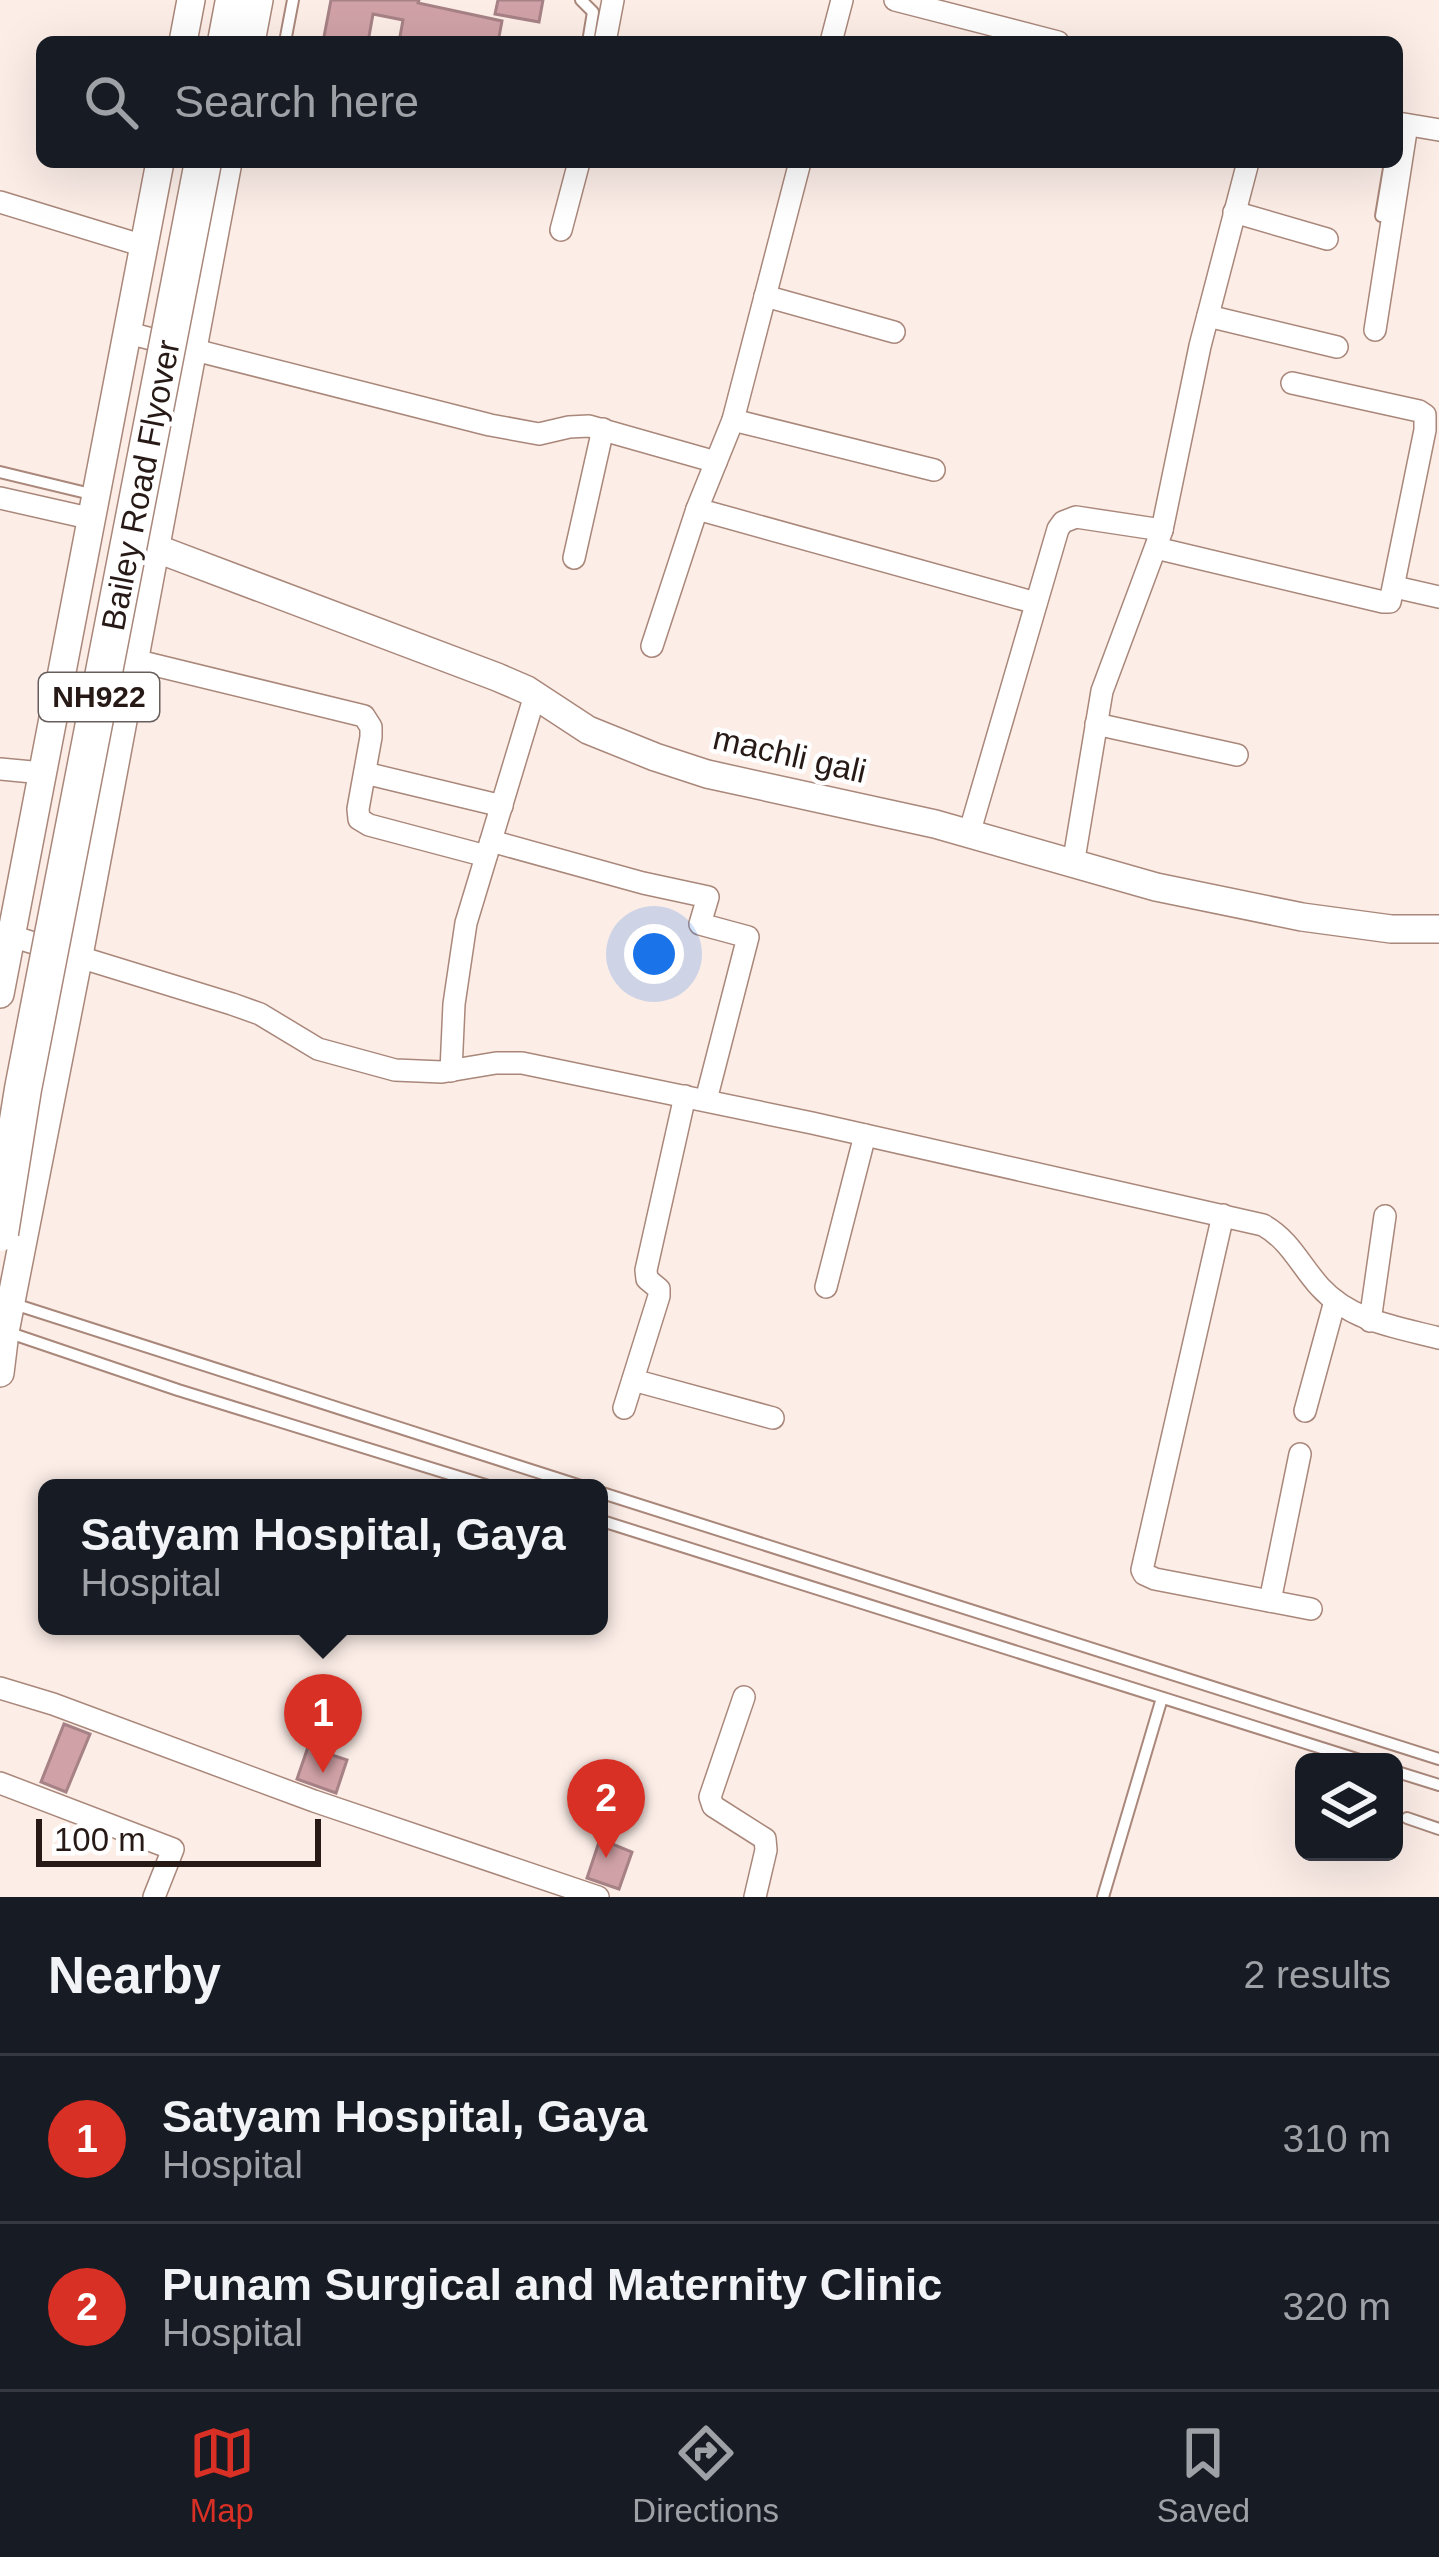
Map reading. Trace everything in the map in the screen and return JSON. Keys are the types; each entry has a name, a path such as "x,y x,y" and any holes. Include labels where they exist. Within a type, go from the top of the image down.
{"highway":[{"path":"203,36 210,0"},
{"path":"227,36 234,0"},
{"name":"Bailey Road Flyover","path":"0,1101 178,168"},
{"name":"Bailey Road Flyover","path":"7,1243 23,1088 202,168"}],"main road":[{"path":"184,36 191,0"},
{"path":"252,36 260,0"},
{"path":"0,994 159,168"},
{"path":"0,1373 11,1303 7,1243 79,955 227,168"},
{"path":"95,507 161,511"},
{"name":"machli gali","path":"155,548 497,676 589,730 707,774 969,834 1156,886 1302,917 1391,929 1439,929"}],"street":[{"path":"606,36 613,0"},
{"path":"833,36 842,0"},
{"path":"895,0 973,10 1042,36"},
{"path":"1403,124 1439,130"},
{"path":"561,230 576,168"},
{"path":"652,646 697,508 733,420 798,168"},
{"path":"1073,865 1102,691 1159,539 1245,168"},
{"path":"1375,330 1396,168"},
{"path":"0,202 144,246"},
{"path":"1234,212 1327,239"},
{"path":"765,296 894,332"},
{"path":"1208,316 1337,347"},
{"path":"128,332 525,433 551,433 580,425 716,462"},
{"path":"969,834 1058,529 1069,519 1086,518 1386,603 1392,599 1433,418 1292,383"},
{"path":"733,420 934,470"},
{"path":"574,558 602,429"},
{"path":"0,498 95,507"},
{"path":"697,508 1036,603"},
{"path":"1395,587 1439,597"},
{"path":"134,660 361,715 371,727 358,808 363,823 708,896 700,923 748,937 646,1270 659,1293 624,1408"},
{"path":"451,1071 461,947 535,695"},
{"path":"1096,724 1237,755"},
{"path":"0,769 43,773"},
{"path":"364,773 502,806"},
{"path":"6,955 79,955 260,1014 299,1040 395,1070 451,1071 521,1063 1263,1225 1278,1233 1335,1301 1370,1321 1439,1338"},
{"path":"826,1287 865,1135"},
{"path":"1223,1215 1142,1570 1156,1579 1311,1609"},
{"path":"1370,1321 1385,1216"},
{"path":"1305,1411 1335,1301"},
{"path":"633,1380 773,1418"},
{"path":"1270,1601 1300,1454"},
{"path":"0,1688 598,1897"},
{"path":"744,1696 710,1797 713,1806 765,1839 755,1897"},
{"path":"0,1783 173,1849 154,1897"}],"lane":[{"path":"286,36 293,0"},
{"path":"581,0 593,11 589,36"},
{"path":"1382,216 1389,168"},
{"path":"0,472 95,507"},
{"path":"11,1303 559,1479"},
{"path":"5,1331 466,1479"},
{"path":"608,1495 1439,1759"},
{"path":"608,1523 1337,1753"},
{"path":"1103,1897 1162,1698"},
{"path":"1403,1774 1439,1785"},
{"path":"1407,1818 1439,1829"}],"building":[{"path":"331,0 419,0 502,21 499,36 400,36 403,20 373,14 369,36 324,36"},
{"path":"498,0 543,0 539,22 495,14"},
{"path":"64,1724 90,1734 66,1792 41,1782"},
{"path":"308,1747 347,1760 336,1793 297,1779"},
{"path":"600,1839 632,1852 619,1889 587,1878"}],"place":[{"name":"Satyam Hospital, Gaya","path":"323,1773"},
{"name":"Punam Surgical and Maternity Clinic","path":"606,1858"}]}
